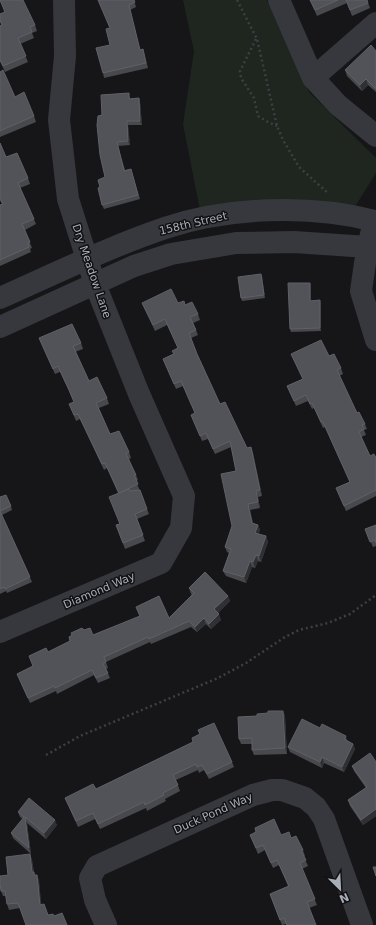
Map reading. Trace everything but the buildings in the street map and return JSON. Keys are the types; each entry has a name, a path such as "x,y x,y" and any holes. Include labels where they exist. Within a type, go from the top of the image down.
{"street":[{"name":"Dry Meadow Lane","path":"64,0 65,56 59,120 68,199 95,284 139,394 184,496 181,528"},
{"path":"279,0 313,78 338,105 376,136"},
{"path":"313,78 376,23"},
{"name":"158th Street","path":"0,298 165,228 198,220 235,214 295,210 354,215 375,219"},
{"path":"375,219 368,247 361,291 376,340"},
{"path":"0,327 134,266 171,254 236,243 294,242 368,247"},
{"name":"Diamond Way","path":"0,632 161,563 181,528"},
{"name":"Duck Pond Way","path":"106,925 95,900 90,878 97,866 253,795 282,790 305,798 316,807 324,819 362,925"}],"path":[{"path":"237,0 256,39 278,126 286,146 299,167 329,194"},
{"path":"256,39 240,71 240,75 252,92 258,116 278,126"},
{"path":"46,755 80,736 218,678 246,663 295,632 336,620 350,614 376,595"}],"shaded area":[{"path":"183,0 267,0 309,92 376,158 376,173 356,205 278,201 200,210 183,124 194,51"}]}
